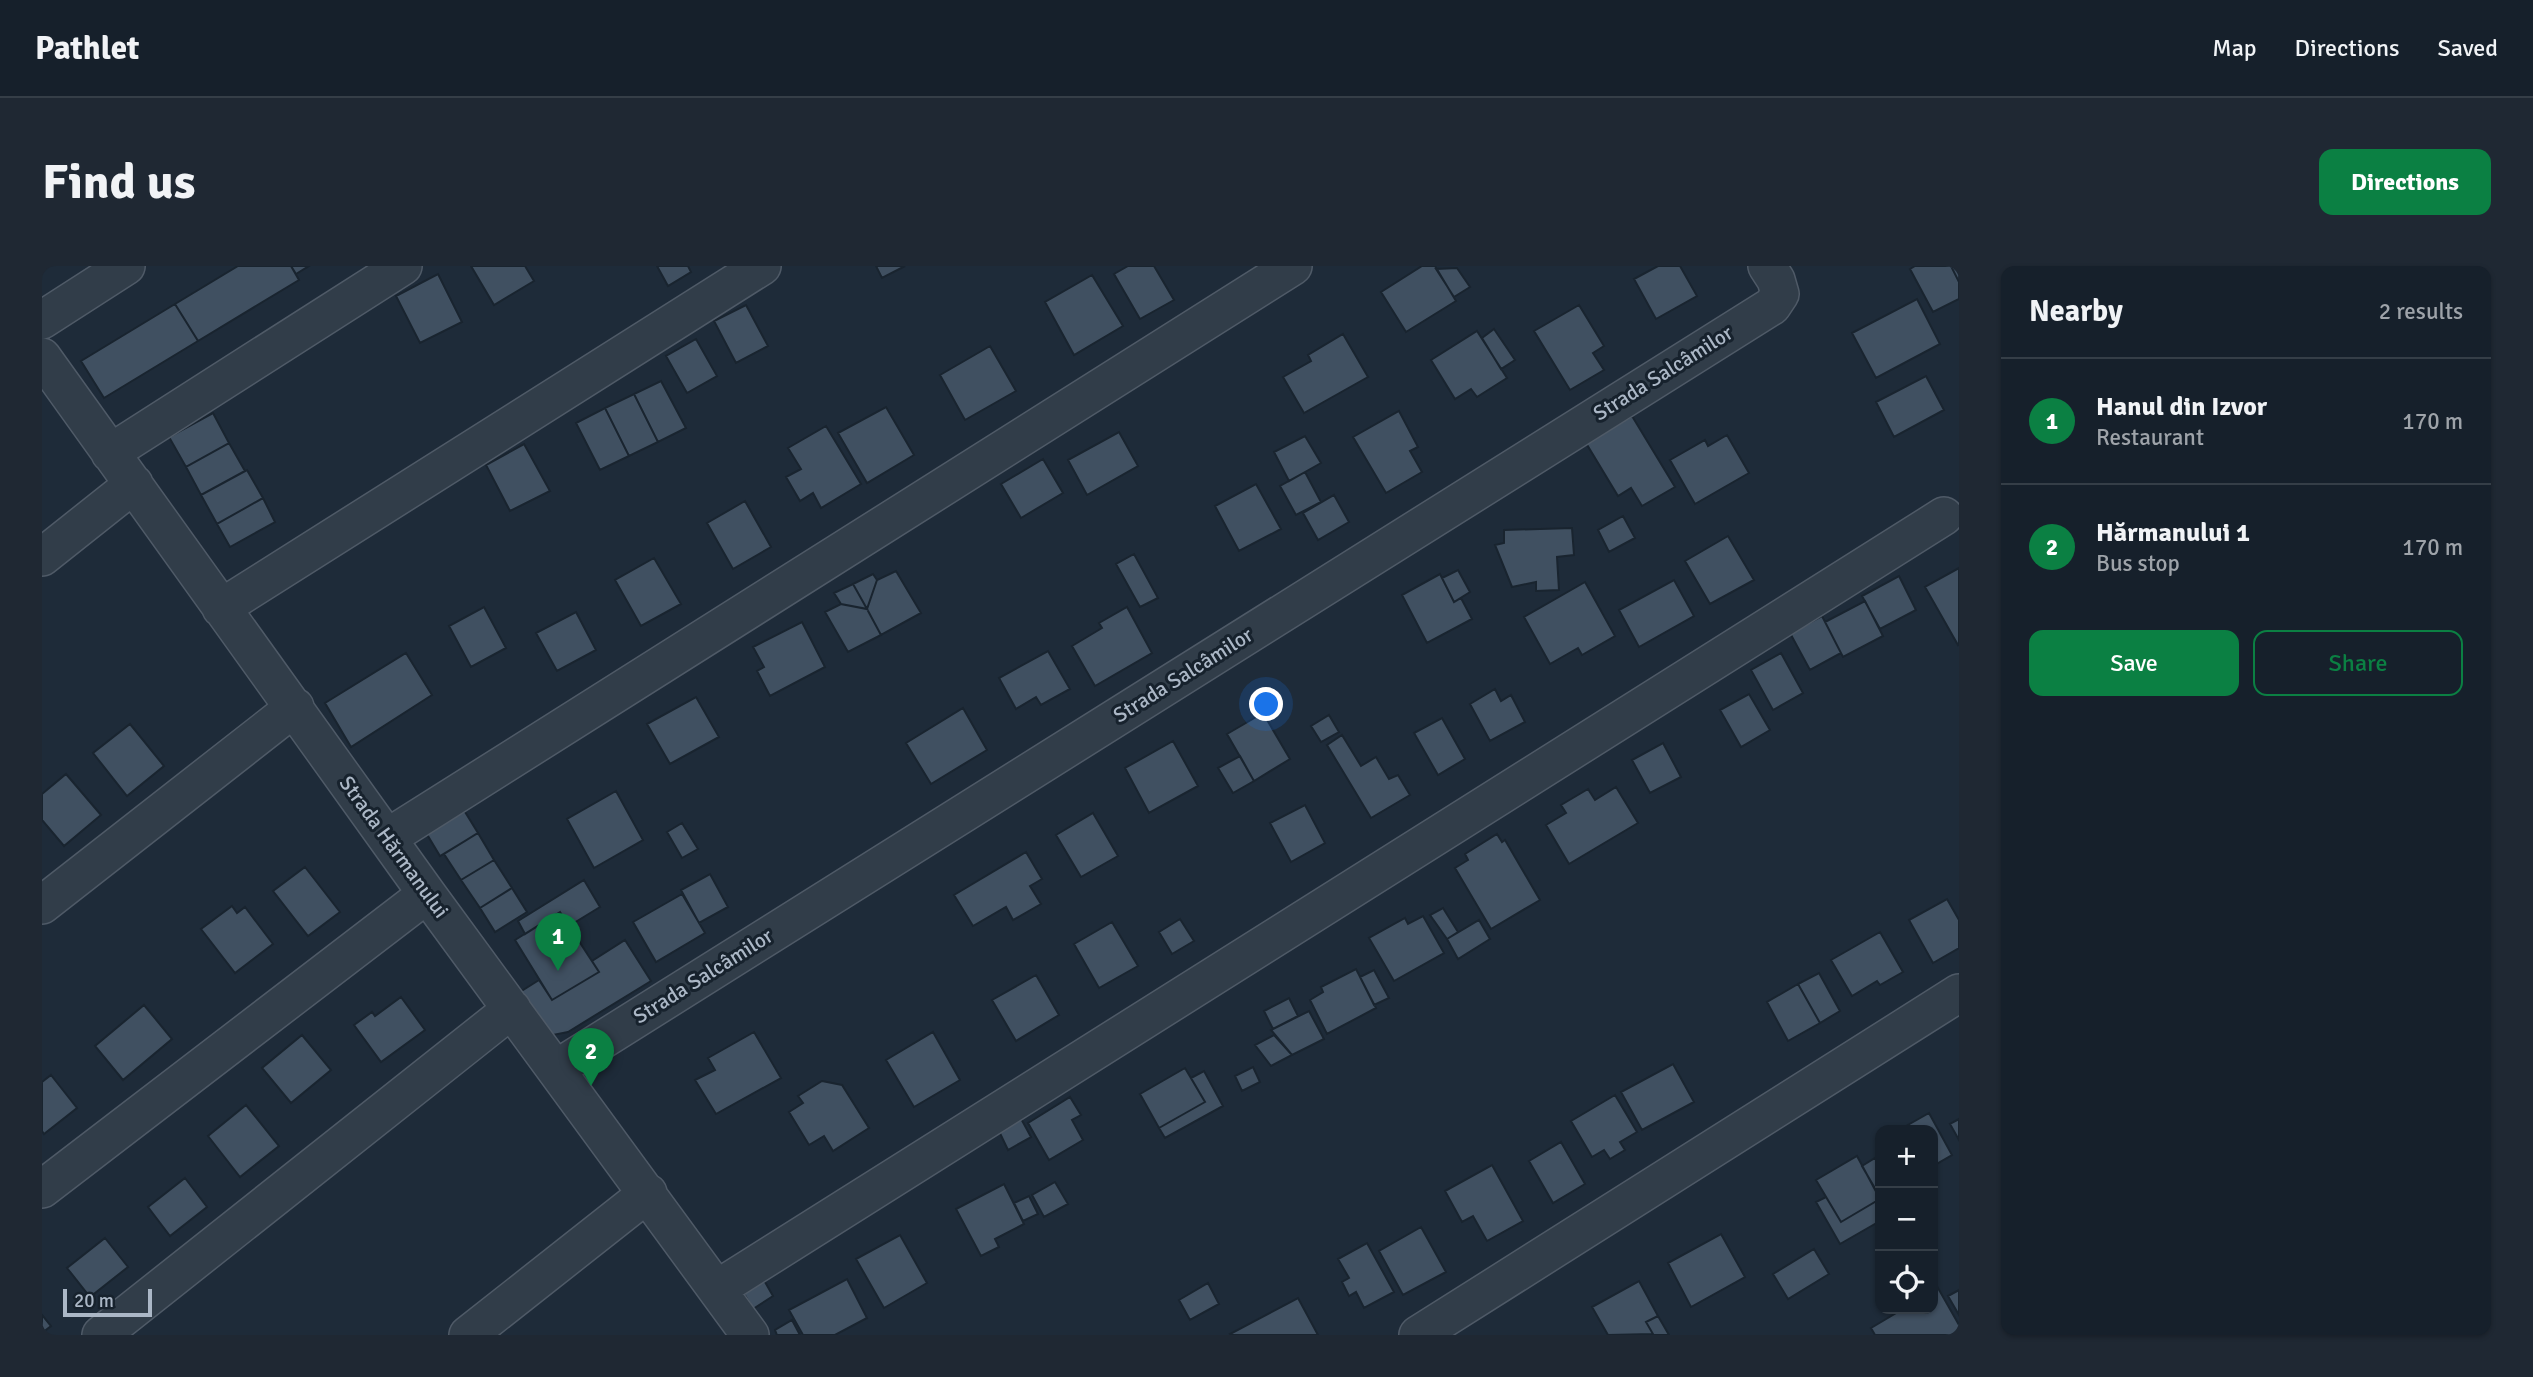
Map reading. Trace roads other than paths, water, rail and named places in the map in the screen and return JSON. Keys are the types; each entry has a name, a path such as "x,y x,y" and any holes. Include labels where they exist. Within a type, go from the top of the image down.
{"street":[{"path":"42,320 126,266"},
{"path":"110,453 403,266"},
{"path":"221,608 762,266"},
{"path":"387,838 1293,266"},
{"name":"Strada Salcâmilor","path":"556,1069 1772,306 1780,294 1776,280 1767,266"},
{"name":"Strada Hărmanului","path":"42,357 427,894 750,1335"},
{"path":"42,557 134,484"},
{"path":"717,1289 1944,516"},
{"path":"42,905 295,707"},
{"path":"42,1189 427,894"},
{"path":"1418,1335 1959,993"},
{"path":"101,1335 512,1009"},
{"path":"468,1335 648,1193"}],"place":[{"name":"Hanul din Izvor","path":"558,971"},
{"name":"Hărmanului 1","path":"591,1086"}]}
